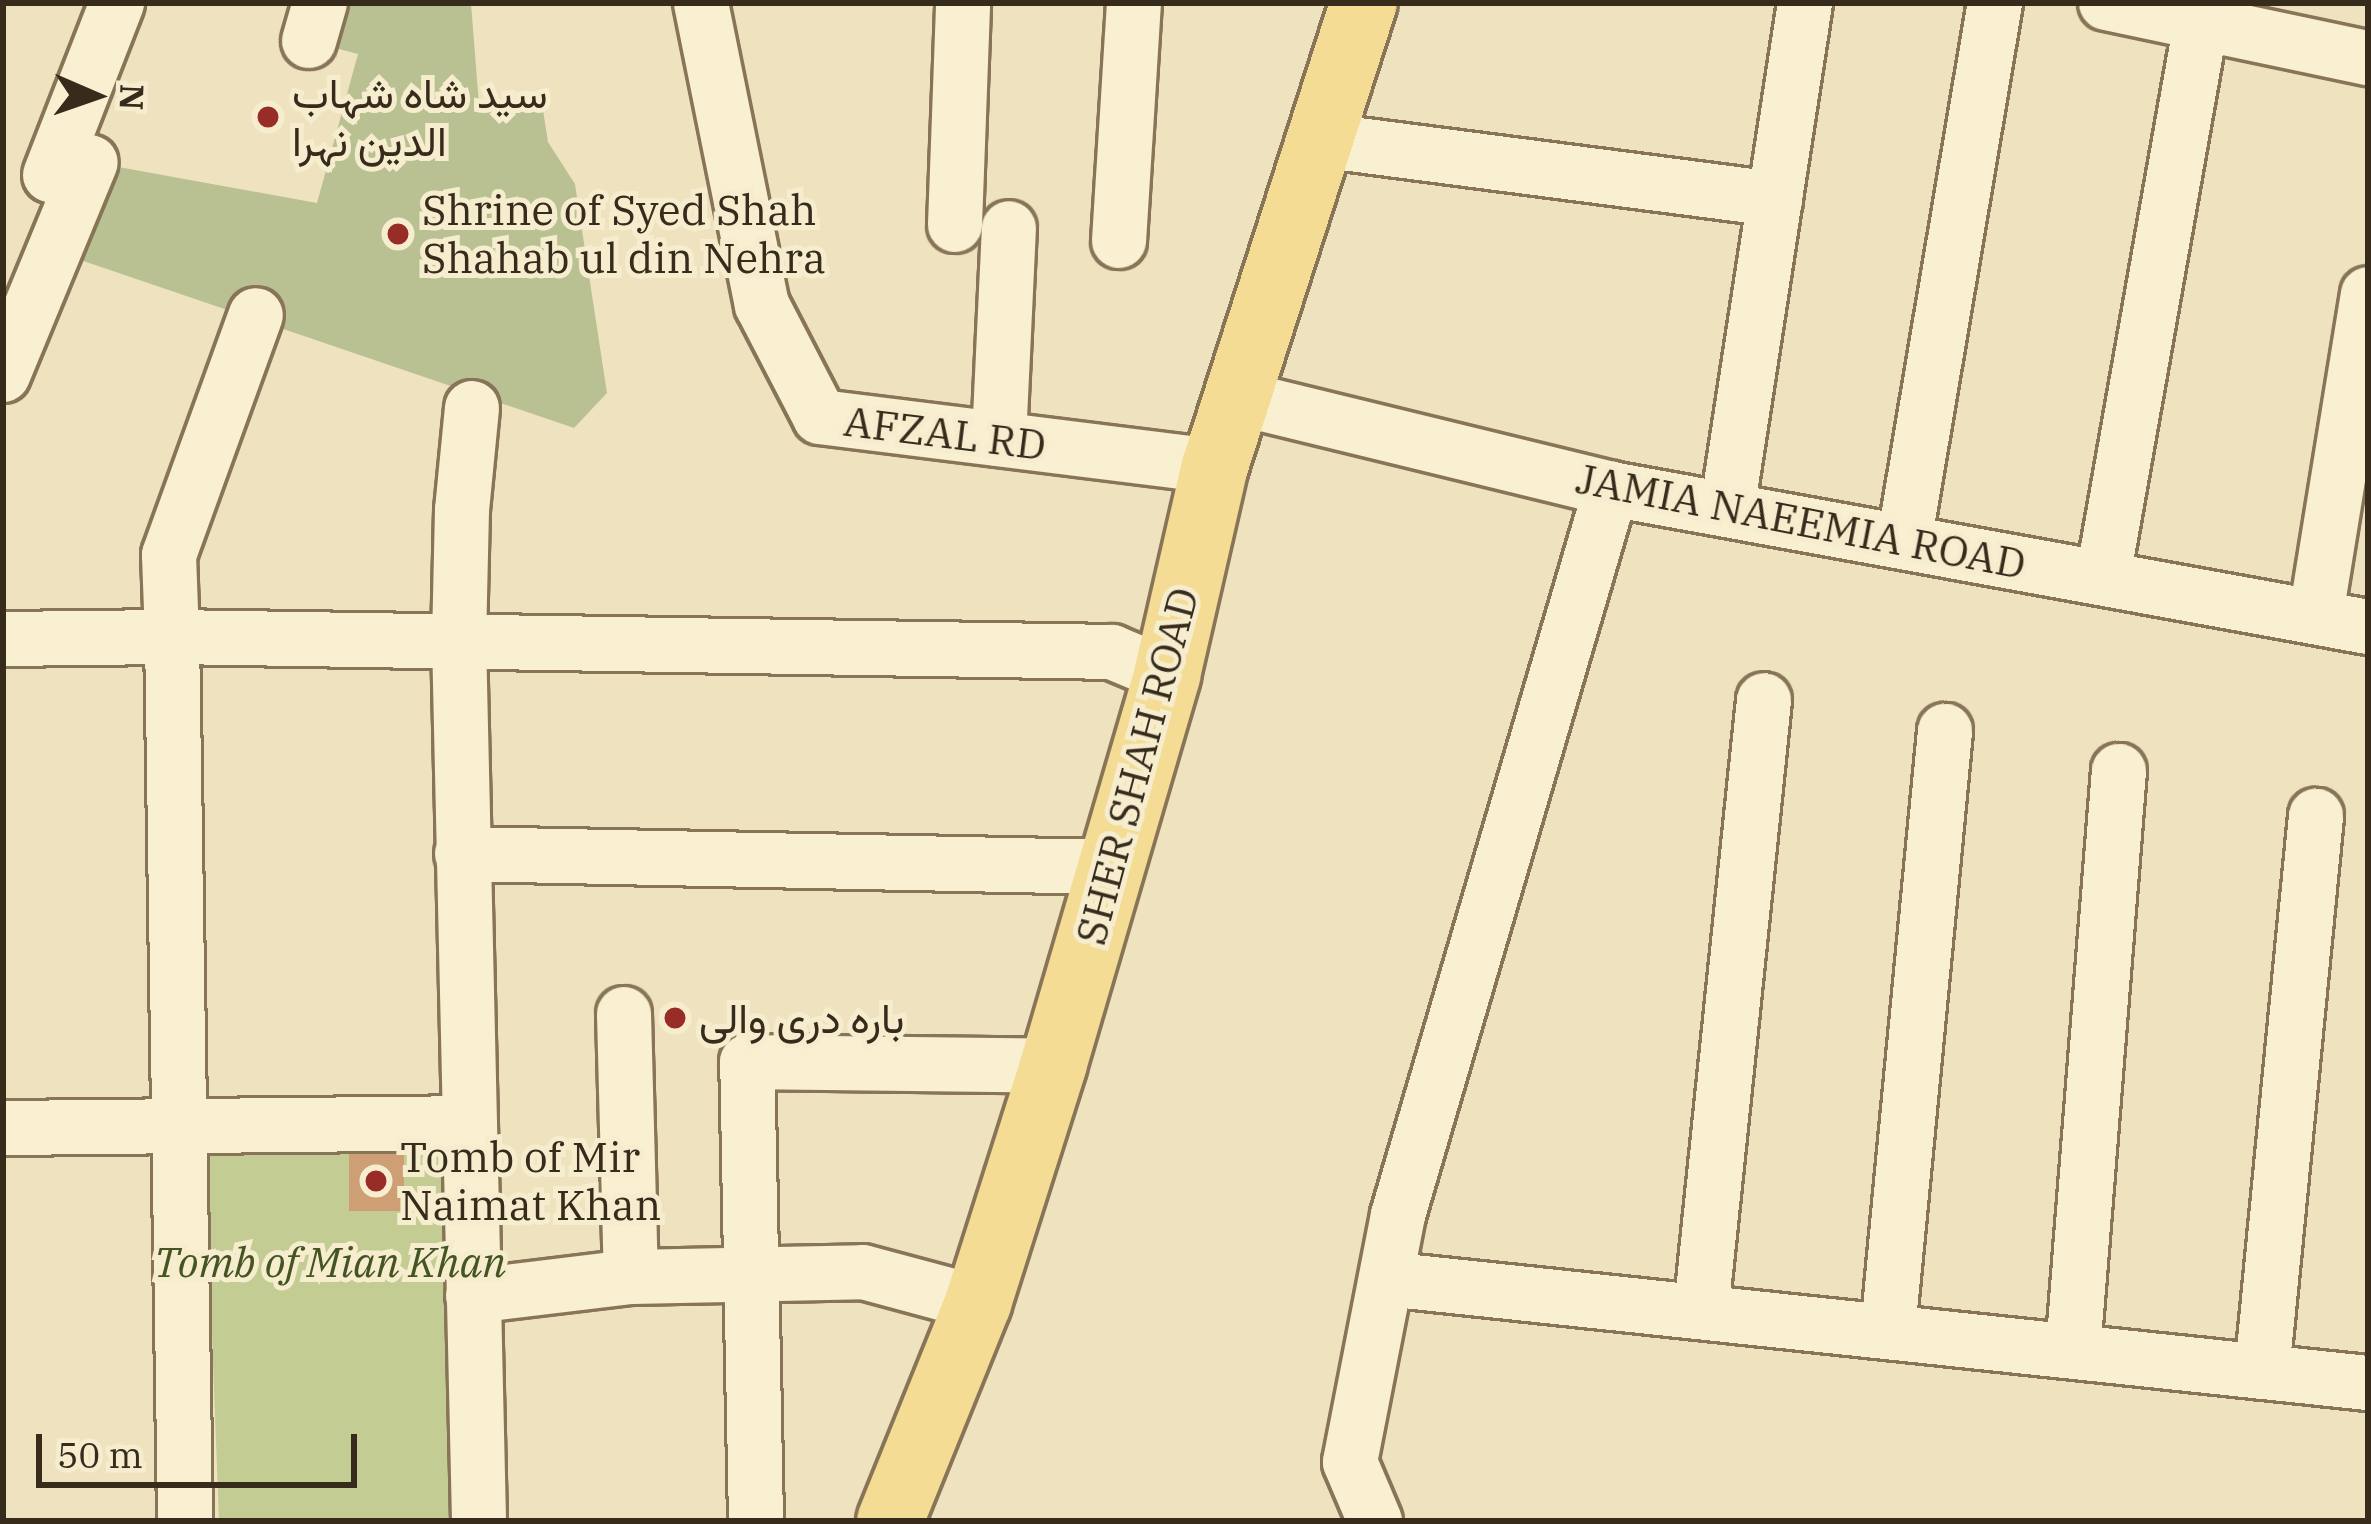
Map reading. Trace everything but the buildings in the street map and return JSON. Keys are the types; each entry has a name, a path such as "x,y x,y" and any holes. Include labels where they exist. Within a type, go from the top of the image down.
{"main road":[{"name":"SHER SHAH ROAD","path":"890,1521 978,1304 1053,1066 1167,675 1215,466 1364,3"}],"street":[{"path":"3,375 71,168 117,3"},
{"name":"AFZAL RD","path":"701,3 762,305 820,417 1215,466"},
{"path":"955,225 963,3"},
{"path":"1119,241 1134,3"},
{"path":"1727,511 1805,3"},
{"path":"1904,542 1996,3"},
{"path":"2106,3 2368,58"},
{"path":"2103,577 2201,22"},
{"path":"1320,140 1775,199"},
{"path":"999,439 1009,228"},
{"path":"2315,615 2368,293"},
{"path":"185,1521 169,555 256,315"},
{"name":"JAMIA NAEEMIA ROAD","path":"1238,398 1611,489 2368,627"},
{"path":"472,408 458,639 479,1521"},
{"path":"1375,1521 1350,1462 1398,1215 1611,489"},
{"path":"3,639 458,639 1112,652 1167,675"},
{"path":"1700,1311 1764,700"},
{"path":"1888,1330 1945,731"},
{"path":"2072,1351 2119,771"},
{"path":"2262,1372 2316,816"},
{"path":"462,854 1112,867"},
{"path":"624,1014 631,1277"},
{"path":"756,1521 755,1275 747,1062 1053,1066"},
{"path":"3,1128 466,1124"},
{"path":"473,1296 631,1277 862,1272 978,1304"},
{"path":"1386,1279 2368,1383"}],"green space":[{"path":"323,3 471,3 479,105 542,103 548,142 575,184 607,393 574,428 54,251 91,162 317,203 358,54 309,41"},
{"name":"Tomb of Mian Khan","path":"450,1133 454,1521 219,1521 210,1283 194,1274 192,1135"}],"place":[{"name":"سید شاہ شہاب الدین نہرا","path":"268,117"},
{"name":"Shrine of Syed Shah Shahab ul din Nehra","path":"398,234"},
{"name":"بارہ دری والی","path":"675,1018"},
{"name":"Tomb of Mir Naimat Khan","path":"376,1181"}]}
